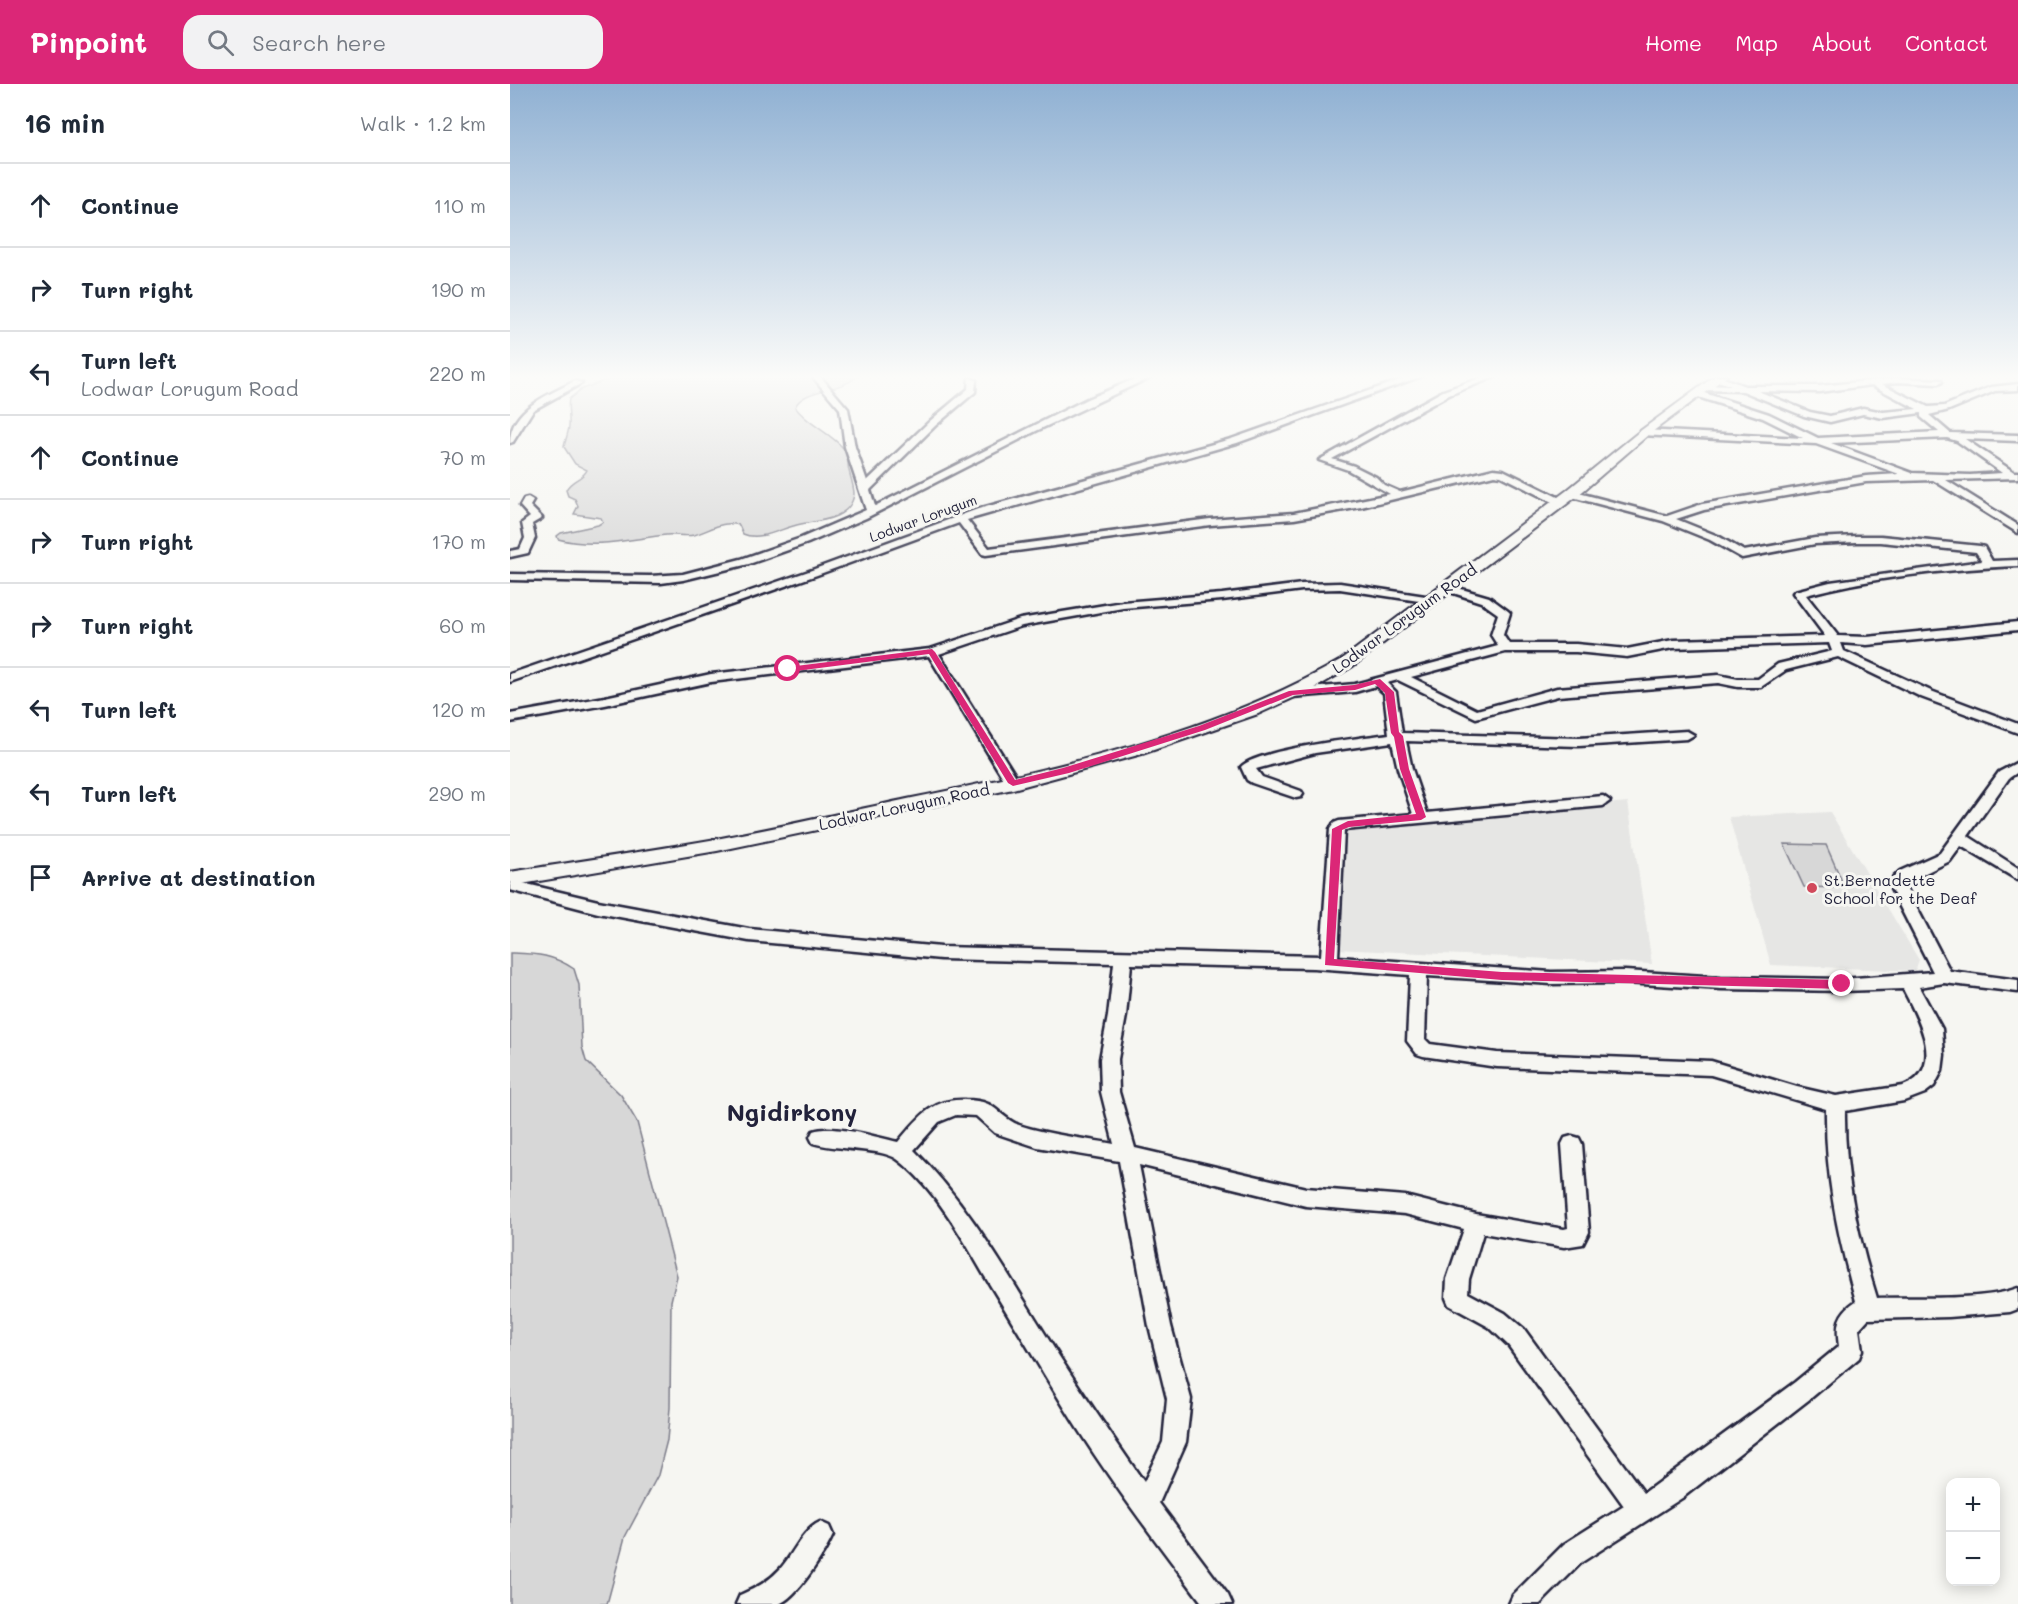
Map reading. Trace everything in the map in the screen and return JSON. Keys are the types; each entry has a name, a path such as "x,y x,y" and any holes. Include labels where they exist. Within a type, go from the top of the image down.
{"main road":[{"name":"Lodwar Lorugum Road","path":"510,879 717,845 1013,783 1066,771 1227,719 1292,693 1347,663 1565,498 1627,447"}],"street":[{"path":"850,447 871,510"},
{"path":"865,489 908,447"},
{"path":"510,554 526,565 664,579 683,577 771,554 841,526 997,447"},
{"name":"Lodwar Lorugum","path":"510,678 1006,504 1213,447"},
{"path":"1348,447 1324,460 1351,468 1373,479 1381,487 1400,495"},
{"path":"1833,447 1913,476 1939,480 2018,530"},
{"path":"1971,447 2014,475"},
{"path":"961,519 986,552 1210,522 1272,519 1361,504 1499,472 1565,498 1668,519 1714,537 1742,555 1815,541 1881,539 1980,549 1989,564"},
{"path":"1668,519 1702,507 1866,479 1913,476 1970,478 2014,475"},
{"path":"510,576 526,565 530,538 527,523 537,518 525,506 528,501"},
{"path":"510,545 514,546 515,551 526,565"},
{"path":"1839,653 1834,639 1799,593 1830,585 1989,564 2018,563"},
{"path":"510,717 614,700 711,678 932,652 1020,623 1132,604 1222,597 1302,587 1340,586 1432,600"},
{"path":"1448,588 1484,598 1504,613 1497,635 1505,648"},
{"path":"1292,693 1355,688 1505,648 1576,648 1627,652 1673,644 1834,639 1867,641 2018,626"},
{"path":"932,652 1013,783"},
{"path":"1401,676 1476,714 1557,692 1718,679 1738,683 1761,683 1782,667 1807,659 1839,653 1926,694 2018,729"},
{"path":"1377,681 1389,692 1395,733 1398,736 1405,769 1421,817"},
{"path":"1296,794 1257,780 1252,777 1248,767 1263,761 1316,749 1398,736 1579,742 1687,735"},
{"path":"1944,977 1899,889 1899,880 1945,857 2004,775 2018,766"},
{"path":"1329,963 1337,829 1348,824 1603,801"},
{"path":"1960,838 2018,875"},
{"path":"510,885 625,913 770,938 941,953 1329,963 1512,977 1625,978 1720,983 1842,984 1908,982 1944,977 2018,986"},
{"path":"1123,957 1108,1072 1113,1108 1127,1154 1142,1239 1179,1400 1180,1415 1172,1454 1145,1505"},
{"path":"1419,971 1416,1041 1423,1049 1497,1060 1566,1060 1632,1066 1711,1068 1797,1095 1836,1104 1904,1093 1918,1088 1927,1081 1933,1071 1935,1055 1933,1029 1908,982"},
{"path":"1836,1104 1834,1132 1839,1178 1847,1224 1869,1308"},
{"path":"902,1151 932,1116 956,1107 982,1110 1002,1127 1037,1139 1127,1154 1306,1197 1405,1205 1476,1223 1564,1238 1576,1237 1579,1232 1572,1144"},
{"path":"820,1137 863,1142 902,1151 922,1169 962,1219 1074,1402 1145,1505 1219,1604"},
{"path":"1476,1223 1458,1279 1457,1298 1497,1320 1516,1337 1640,1508"},
{"path":"1522,1604 1573,1553 1673,1489 1803,1390 1851,1350 1847,1326 1861,1310 1949,1307 2010,1302 2018,1298"},
{"path":"749,1604 767,1598 790,1578 820,1536"}],"shaded area":[{"path":"564,447 842,447 846,451 854,494 852,502 841,514 757,536 743,534 739,525 727,524 691,536 666,535 599,543 572,542 558,539 557,536 603,522 601,518 574,514 578,506 575,499 568,496 566,490 587,470 575,464"},
{"path":"1628,802 1652,964 1335,949 1343,827"},
{"name":"St.Bernadette School for the Deaf","path":"1830,812 1919,960 1915,971 1771,965 1729,817"},
{"path":"1784,844 1826,845 1845,888 1804,887"},
{"path":"510,953 544,956 559,960 574,969 579,985 582,1047 586,1061 621,1095 637,1122 677,1276 671,1301 670,1408 667,1440 658,1475 625,1537 607,1604 510,1604"}],"place":[{"name":"St.Bernadette School for the Deaf","path":"1812,888"}],"district":[{"name":"Ngidirkony","path":"792,1111"}],"route":[{"path":"788,669 897,658 932,652 1013,783 1066,771 1136,750 1252,710 1292,693 1355,688 1377,681 1389,692 1395,733 1398,736 1405,769 1421,817 1348,824 1337,829 1329,963 1502,976 1625,978 1720,983 1842,984"}]}
